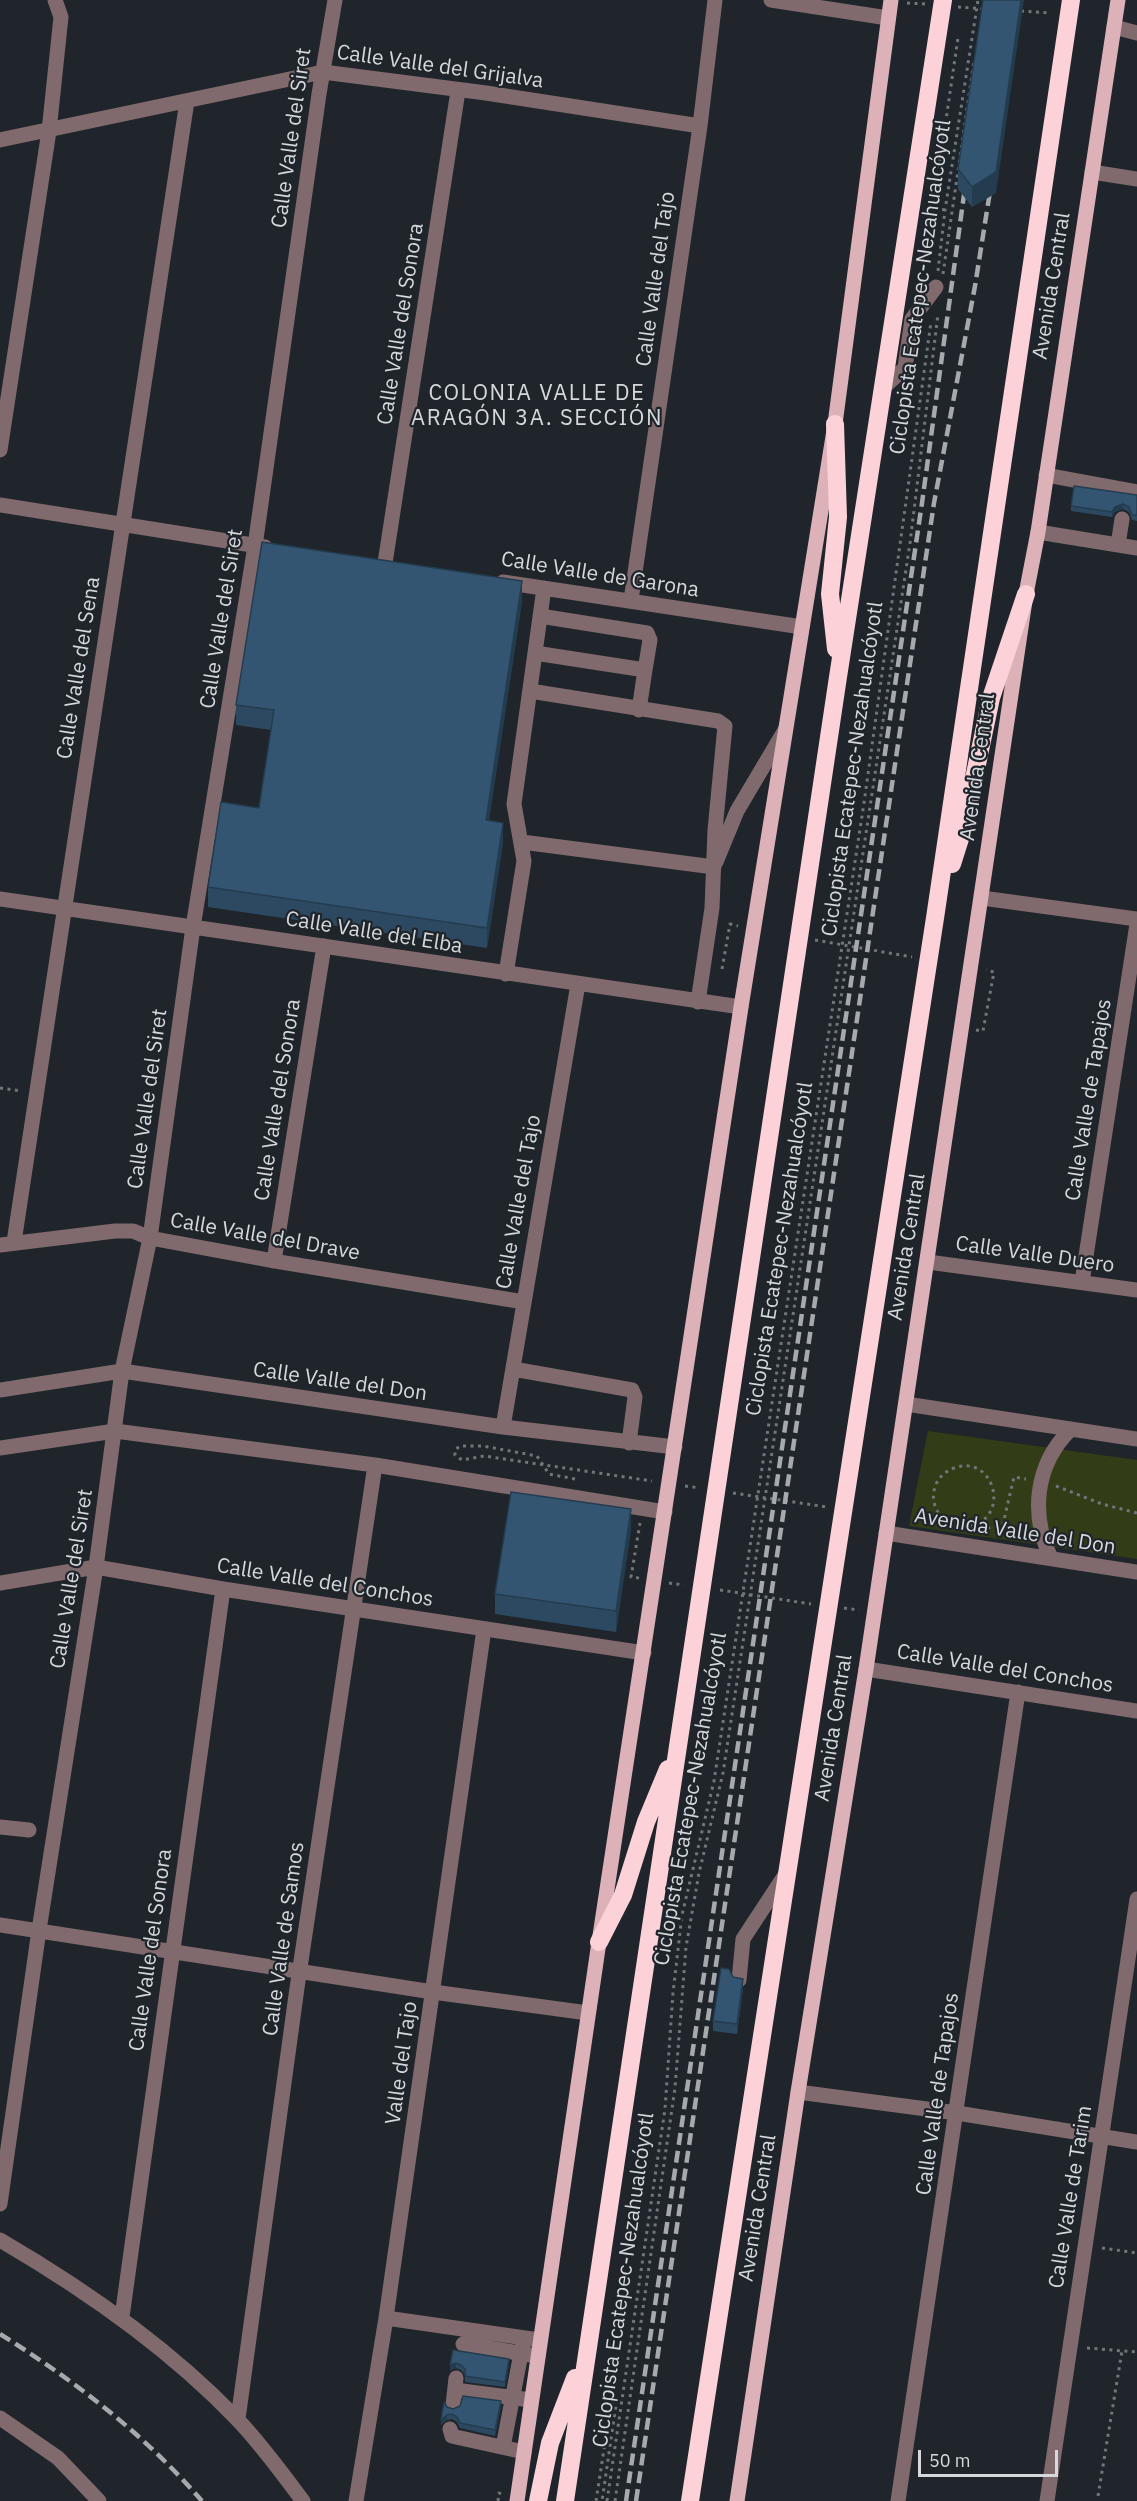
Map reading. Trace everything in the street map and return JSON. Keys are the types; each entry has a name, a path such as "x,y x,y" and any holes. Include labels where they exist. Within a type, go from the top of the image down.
{"highway":[{"name":"Avenida Central","path":"690,2501 785,1875 935,918 1071,0"},
{"path":"565,2501 941,4"},
{"path":"835,424 838,517 831,594 838,677"},
{"path":"935,918 964,826 992,698 1026,594"},
{"path":"599,1942 623,1894 646,1822 680,1743"},
{"path":"538,2501 550,2443 586,2352"}],"main road":[{"name":"Avenida Central","path":"736,2501 798,2092 866,1669 1026,594 1038,532 1118,0"},
{"path":"517,2501 537,2357 531,2339 588,2013 741,1006 835,424 888,18 898,2"}],"street":[{"path":"0,450 49,131 61,17 55,0"},
{"name":"Calle Valle del Siret","path":"0,2204 39,1930 96,1567 122,1371 150,1238 193,927 255,546 335,0"},
{"name":"Calle Valle del Tajo","path":"631,600 700,126 715,0"},
{"path":"782,1 815,4 888,18"},
{"path":"1114,27 1137,33"},
{"name":"Calle Valle del Grijalva","path":"0,140 323,72 700,126"},
{"name":"Calle Valle del Sonora","path":"385,563 458,91"},
{"name":"Calle Valle del Sena","path":"7,1243 63,908 187,102"},
{"path":"1092,172 1137,179"},
{"path":"884,387 905,368 912,319 939,284"},
{"path":"1046,475 1130,494"},
{"path":"0,505 279,549"},
{"path":"1118,545 1122,519"},
{"path":"1038,532 1137,548"},
{"name":"Calle Valle de Garona","path":"487,579 802,627"},
{"path":"506,974 524,861 514,804 544,588"},
{"path":"540,616 643,631 650,636 639,710"},
{"path":"535,653 645,670"},
{"path":"530,692 718,721 725,726 712,908 698,1002"},
{"path":"714,867 737,811 785,730"},
{"path":"522,842 714,867"},
{"path":"982,898 1137,920"},
{"name":"Calle Valle del Elba","path":"0,899 698,1002 741,1006"},
{"name":"Calle Valle de Tapajos","path":"1082,1282 1137,924"},
{"name":"Calle Valle del Sonora","path":"274,1261 324,946"},
{"name":"Calle Valle del Tajo","path":"503,1427 578,984"},
{"name":"Calle Valle del Drave","path":"7,1243 133,1231 150,1238 274,1261 524,1302"},
{"name":"Calle Valle Duero","path":"928,1262 1137,1290"},
{"path":"513,1369 632,1390 635,1397 628,1443"},
{"name":"Calle Valle del Don","path":"0,1390 122,1371 503,1427 675,1447"},
{"path":"906,1404 1137,1439"},
{"path":"1051,1558 1043,1542 1038,1518 1038,1488 1046,1463 1057,1442 1070,1430"},
{"path":"0,1448 115,1431 375,1465 665,1512"},
{"name":"Calle Valle de Samos","path":"238,2420 300,1971 375,1465"},
{"name":"Avenida Valle del Don","path":"886,1533 1137,1572"},
{"name":"Calle Valle del Conchos","path":"0,1583 96,1567 223,1589 644,1653"},
{"name":"Calle Valle del Sonora","path":"122,2317 223,1589"},
{"name":"Valle del Tajo","path":"356,2501 386,2318 484,1629"},
{"name":"Calle Valle del Conchos","path":"866,1669 1137,1711"},
{"name":"Calle Valle de Tapajos","path":"898,2501 1018,1692"},
{"path":"0,1827 28,1830"},
{"path":"739,1980 743,1939 785,1875"},
{"name":"Calle Valle de Tarim","path":"1047,2501 1137,1899"},
{"path":"0,1925 433,1992 588,2013"},
{"path":"798,2092 957,2113 1137,2142"},
{"path":"0,2240 59,2274 122,2317 182,2367 238,2420 303,2501"},
{"path":"386,2318 463,2344 537,2357"},
{"path":"463,2344 531,2339"},
{"path":"502,2447 521,2353 531,2339"},
{"path":"454,2391 531,2400"},
{"path":"0,2418 58,2458 99,2501"},
{"path":"450,2429 452,2436 524,2452"}],"path":[{"name":"Ciclopista Ecatepec-Nezahualcóyotl","path":"939,284 945,210 978,0"},
{"path":"939,284 984,0"},
{"path":"898,2 995,9"},
{"path":"1018,11 1053,14"},
{"path":"945,210 933,208 959,31"},
{"path":"615,2501 675,2088 686,1947 699,1873 723,1773 794,1315 910,543 939,304"},
{"name":"Ciclopista Ecatepec-Nezahualcóyotl","path":"604,2501 665,2109 673,1993 682,1915 714,1781 859,838 931,322"},
{"path":"722,969 730,924 742,926"},
{"path":"810,939 913,957"},
{"path":"982,969 994,972 983,1031"},
{"path":"460,1446 483,1446 537,1456 549,1474 579,1479"},
{"path":"964,1528 982,1522 993,1507 994,1498 990,1480 984,1473 967,1466 957,1467 941,1476 933,1492 936,1511 966,1545"},
{"path":"642,1510 632,1577 643,1579"},
{"path":"667,1582 691,1586"},
{"path":"714,1589 820,1605"},
{"path":"844,1608 868,1612"},
{"path":"1085,2246 1137,2253"},
{"path":"1070,2346 1137,2352"},
{"path":"1098,2496 1122,2351"},
{"path":"596,2501 611,2404 616,2405 604,2501"},
{"path":"498,2501 499,2493"}],"green space":[{"path":"928,1431 1137,1460 1137,1559 909,1526"}],"building":[{"path":"983,0 1021,0 996,172 972,187 958,169"},
{"path":"1074,486 1137,495 1137,515 1132,515 1129,507 1123,504 1115,507 1112,512 1071,506"},
{"path":"262,542 522,581 486,820 503,823 487,928 208,887 221,802 259,808 274,710 236,705"},
{"path":"511,1492 631,1509 616,1611 495,1594"},
{"path":"721,1968 729,1969 733,1977 743,1979 737,2024 713,2021"},
{"path":"453,2350 509,2359 505,2382 465,2376 465,2369 461,2365 456,2363 450,2365"},
{"path":"463,2396 501,2401 495,2430 460,2423 452,2414 441,2420 444,2402 447,2407 453,2409 460,2406"}],"railway":[{"path":"636,2501 934,503 975,286 992,179"},
{"path":"626,2501 922,503 966,180"},
{"path":"0,2334 55,2370 107,2410 157,2453 202,2501"}],"district":[{"name":"COLONIA VALLE DE ARAGÓN 3A. SECCIÓN","path":"537,407"}]}
